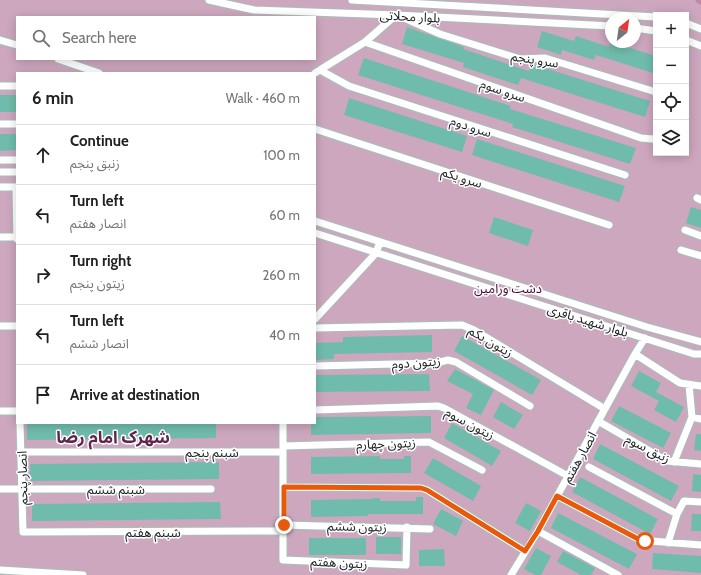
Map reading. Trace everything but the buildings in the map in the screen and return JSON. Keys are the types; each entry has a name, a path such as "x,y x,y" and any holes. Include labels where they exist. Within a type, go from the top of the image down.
{"street":[{"name":"بلوار محلاتی","path":"209,0 254,10 396,15 605,26"},
{"name":"بلوار محلاتی","path":"352,0 653,17"},
{"path":"318,72 364,42 396,15 396,2"},
{"name":"سرو پنجم","path":"396,15 440,34 520,59 545,58 653,90"},
{"path":"689,24 701,29"},
{"path":"641,29 653,31"},
{"path":"0,40 16,45"},
{"path":"689,41 701,46"},
{"name":"سرو سوم","path":"364,42 641,138 653,139"},
{"path":"61,60 96,72"},
{"name":"سرو دوم","path":"318,72 349,86 626,175"},
{"path":"0,86 16,86"},
{"path":"0,124 16,124"},
{"name":"سرو یکم","path":"316,129 609,225"},
{"path":"0,160 16,160"},
{"path":"0,172 16,172"},
{"path":"0,187 16,187"},
{"name":"بلوار شهید باقری","path":"316,221 647,327 701,342"},
{"path":"684,230 701,236"},
{"name":"بلوار شهید باقری","path":"316,233 694,354 701,354"},
{"path":"0,237 16,238"},
{"path":"316,318 376,253 380,242"},
{"path":"681,250 701,256"},
{"name":"زیتون یکم","path":"316,328 450,324 462,325 474,330 605,409"},
{"path":"0,326 16,326"},
{"name":"انصار هفتم","path":"512,575 645,338"},
{"path":"635,354 680,383 701,386"},
{"name":"زیتون دوم","path":"316,366 436,363 448,360 456,362 530,406"},
{"path":"674,462 692,417 689,385"},
{"name":"زیتون سوم","path":"316,410 438,406 568,476"},
{"path":"0,411 16,412"},
{"path":"692,417 701,420"},
{"name":"زنبق سوم","path":"598,421 660,457 674,462 701,464"},
{"name":"انصار پنجم","path":"20,424 22,532"},
{"path":"283,424 284,528"},
{"name":"زیتون چهارم","path":"283,449 429,442 482,470"},
{"name":"شبنم پنجم","path":"21,452 283,449"},
{"path":"589,466 677,514"},
{"path":"284,487 421,488 427,490 525,551"},
{"name":"شبنم ششم","path":"0,489 211,488"},
{"path":"557,496 640,540 701,545"},
{"path":"668,543 677,514 684,501 701,502"},
{"name":"زیتون ششم","path":"284,528 430,529"},
{"name":"شبنم هفتم","path":"22,532 284,528"},
{"name":"زیتون هفتم","path":"284,528 283,560 406,565 407,528"},
{"path":"538,531 618,575"},
{"path":"0,570 83,575"}],"green space":[{"name":"دشت ورامین","path":"0,0 701,0 701,575 0,575"}],"district":[{"name":"شهرک امام رضا","path":"113,437"}],"route":[{"path":"284,525 284,487 421,488 427,490 525,551 557,496 640,540 645,541"}]}
